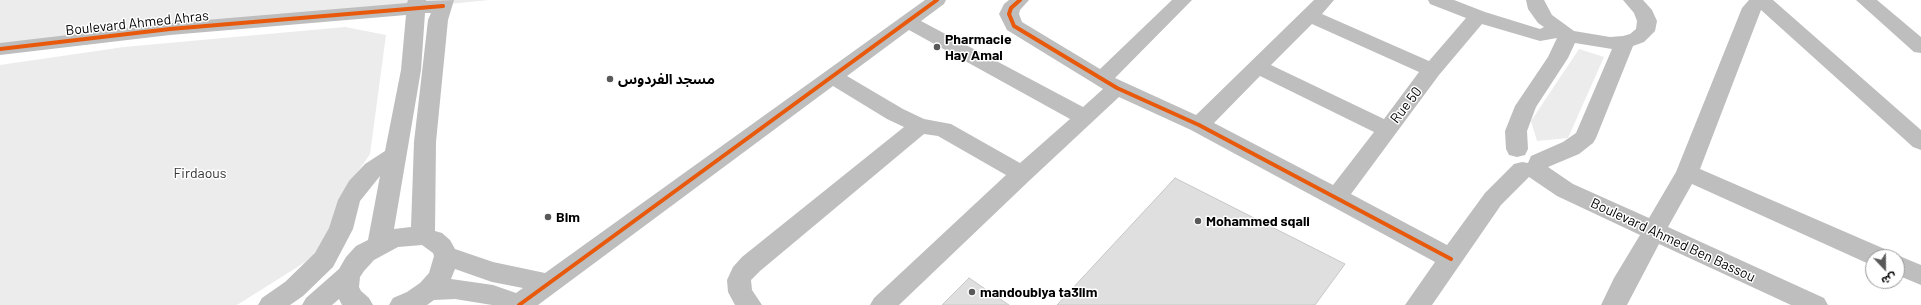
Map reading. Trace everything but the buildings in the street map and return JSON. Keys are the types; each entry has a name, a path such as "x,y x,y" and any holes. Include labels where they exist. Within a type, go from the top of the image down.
{"street":[{"path":"429,290 455,289 493,295 520,305 547,283 937,0"},
{"path":"1020,0 1011,8 1009,14 1014,26 1109,83 1199,125 1337,197 1451,259"},
{"path":"883,305 1022,174 1084,118 1109,83 1184,0"},
{"path":"1199,125 1326,0"},
{"path":"1437,0 1478,16 1540,35 1562,32 1610,43 1625,42 1637,38 1645,31 1647,21 1643,3"},
{"path":"1535,0 1538,9 1545,19 1562,32"},
{"path":"1614,305 1623,285 1687,173 1752,8 1761,0 1921,142"},
{"path":"1865,0 1921,47"},
{"path":"423,236 425,142 438,20 444,3"},
{"name":"Boulevard Ahmed Ahras","path":"0,49 170,29 416,4 444,3"},
{"path":"379,245 411,70 416,4"},
{"path":"1310,16 1432,70"},
{"name":"Rue 50","path":"1337,197 1432,70 1478,16"},
{"path":"907,21 1084,118"},
{"path":"1528,162 1516,131 1526,106 1558,58 1562,32"},
{"path":"1418,305 1493,199 1528,162 1572,148 1585,138 1625,42"},
{"path":"1258,67 1387,129"},
{"path":"832,76 895,114 920,126 943,129 1022,174"},
{"path":"749,305 740,292 739,280 751,264 920,126"},
{"path":"271,305 294,289 324,260 341,229 350,200 357,188 373,170 395,155"},
{"name":"Boulevard Ahmed Ben Bassou","path":"1528,162 1565,190 1815,305"},
{"path":"1687,173 1865,251"},
{"path":"316,305 348,276 355,264 365,253 379,245 394,238 409,236 423,236 434,240 442,247 446,256 444,267 439,279 429,290 416,299 402,305"},
{"path":"446,256 492,272 547,283"},
{"path":"1905,268 1921,275"},
{"path":"348,276 347,287 350,297 360,305"}],"green space":[{"path":"0,0 489,0 0,49"},
{"name":"Firdaous","path":"345,27 386,35 370,154 347,187 326,249 237,305 0,305 0,65 124,47"},
{"path":"1579,49 1604,57 1568,138 1537,141 1531,121"}],"cycle path":[{"path":"519,305 937,0"},
{"path":"1020,0 1011,8 1009,14 1014,26 1117,88 1199,125 1337,197 1451,259"},
{"path":"0,49 170,29 443,6"}],"place":[{"name":"Pharmacie Hay Amal","path":"937,47"},
{"name":"مسجد الفردوس","path":"610,79"},
{"name":"Bim","path":"548,217"},
{"name":"Mohammed sqali","path":"1198,221"},
{"name":"mandoubiya ta3lim","path":"972,292"}]}
